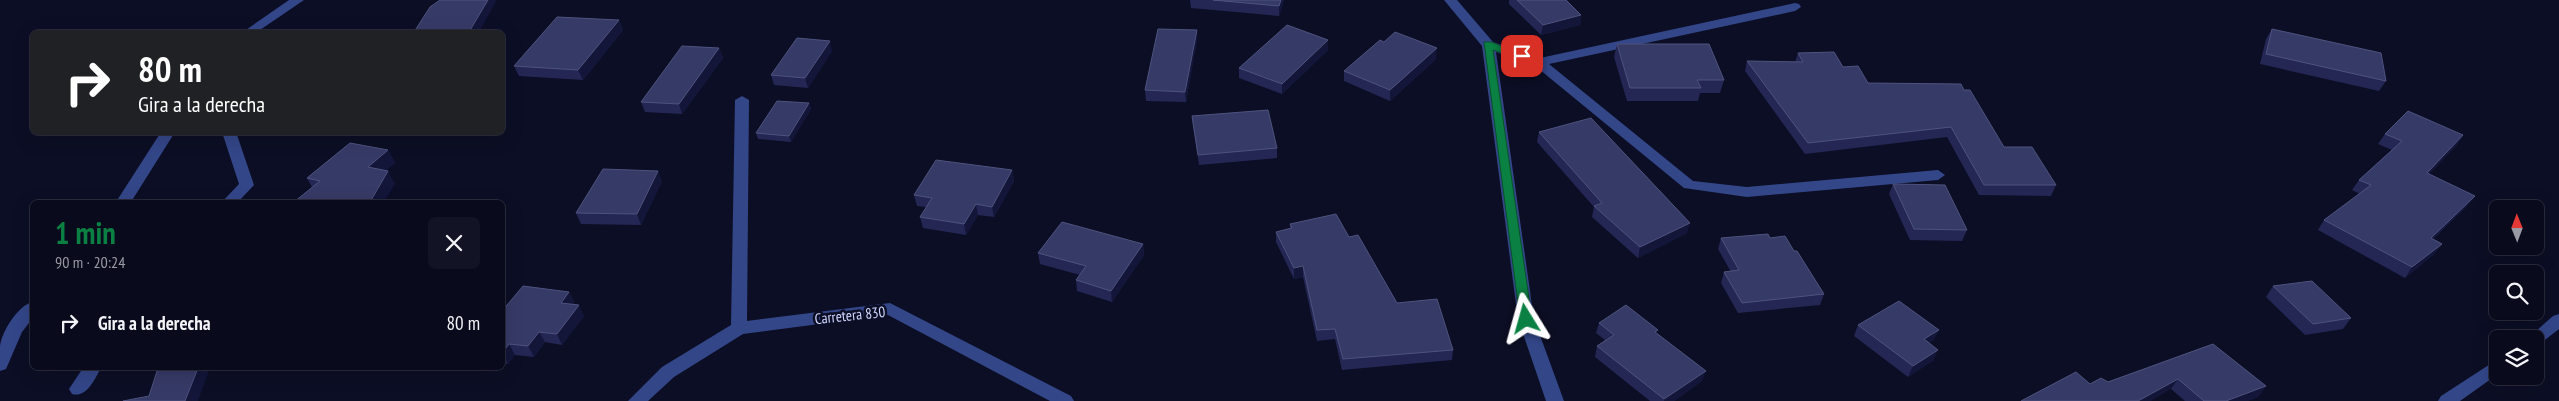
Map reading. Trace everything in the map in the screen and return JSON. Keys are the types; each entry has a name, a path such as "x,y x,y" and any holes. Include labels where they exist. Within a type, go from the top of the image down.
{"street":[{"path":"252,30 298,0"},
{"path":"1450,0 1488,44 1539,62 1689,185 1747,192 1938,175"},
{"path":"1539,62 1795,7"},
{"path":"1488,44 1526,319 1555,401"},
{"path":"739,328 742,100"},
{"path":"125,200 166,135"},
{"path":"230,135 247,185 232,200"},
{"name":"Carretera 830","path":"637,401 668,372 739,328 890,309 1065,401"},
{"path":"0,365 15,329 30,310"},
{"path":"2544,332 2559,320"},
{"path":"78,389 91,370"},
{"path":"2447,401 2489,371"}],"building":[{"path":"440,0 488,0 470,30 415,30 430,7"},
{"path":"1213,0 1281,0 1279,6"},
{"path":"1517,0 1566,0 1581,15 1543,25"},
{"path":"557,17 619,20 578,70 514,66"},
{"path":"1287,25 1328,40 1282,84 1239,68"},
{"path":"1158,29 1197,30 1185,92 1145,90"},
{"path":"2272,29 2381,53 2386,81 2266,54"},
{"path":"1395,32 1437,48 1390,90 1344,71 1380,40 1384,42"},
{"path":"797,38 830,41 805,78 771,75"},
{"path":"1617,44 1709,44 1724,80 1697,80 1701,88 1630,88"},
{"path":"682,46 719,48 679,104 641,102"},
{"path":"1834,52 1843,67 1858,66 1868,83 1961,84 1964,90 1970,90 2004,147 2032,147 2056,185 1984,185 1951,127 1808,143 1747,61 1803,62 1798,53"},
{"path":"777,101 809,103 789,136 756,133"},
{"path":"1268,110 1277,148 1198,155 1192,116"},
{"path":"2408,111 2463,135 2427,173 2475,196 2431,238 2442,244 2412,267 2324,220 2371,185 2359,180 2402,141 2385,134"},
{"path":"1591,118 1690,223 1640,247 1594,206 1602,203 1539,132"},
{"path":"350,143 388,150 368,167 388,171 371,200 296,200 320,181 307,178"},
{"path":"936,160 1012,170 992,207 976,204 964,224 920,217 932,198 914,195"},
{"path":"603,169 658,171 637,214 576,213"},
{"path":"1893,184 1945,185 1967,230 1914,229"},
{"path":"1336,214 1349,237 1358,235 1397,303 1437,299 1453,350 1343,359 1335,329 1317,330 1303,266 1294,268 1276,232 1292,228 1290,224"},
{"path":"1062,222 1143,244 1111,291 1076,280 1086,266 1038,253"},
{"path":"1768,234 1770,238 1785,236 1794,251 1797,251 1824,294 1742,303 1724,272 1739,270 1721,238"},
{"path":"2312,281 2351,318 2313,324 2273,286"},
{"path":"523,286 569,292 561,303 579,305 557,334 539,332 528,346 509,344 505,349 505,307"},
{"path":"1899,301 1939,330 1924,339 1938,350 1913,366 1858,325"},
{"path":"1626,305 1658,330 1655,332 1706,371 1664,399 1597,346 1614,335 1599,323"},
{"path":"2213,344 2266,386 2226,401 2204,401 2178,379 2138,401 2021,401 2076,372 2090,384 2101,378 2108,382"},
{"path":"157,370 197,370 185,401 123,401 149,396"}],"route":[{"path":"1522,56 1488,44 1526,319"}]}
